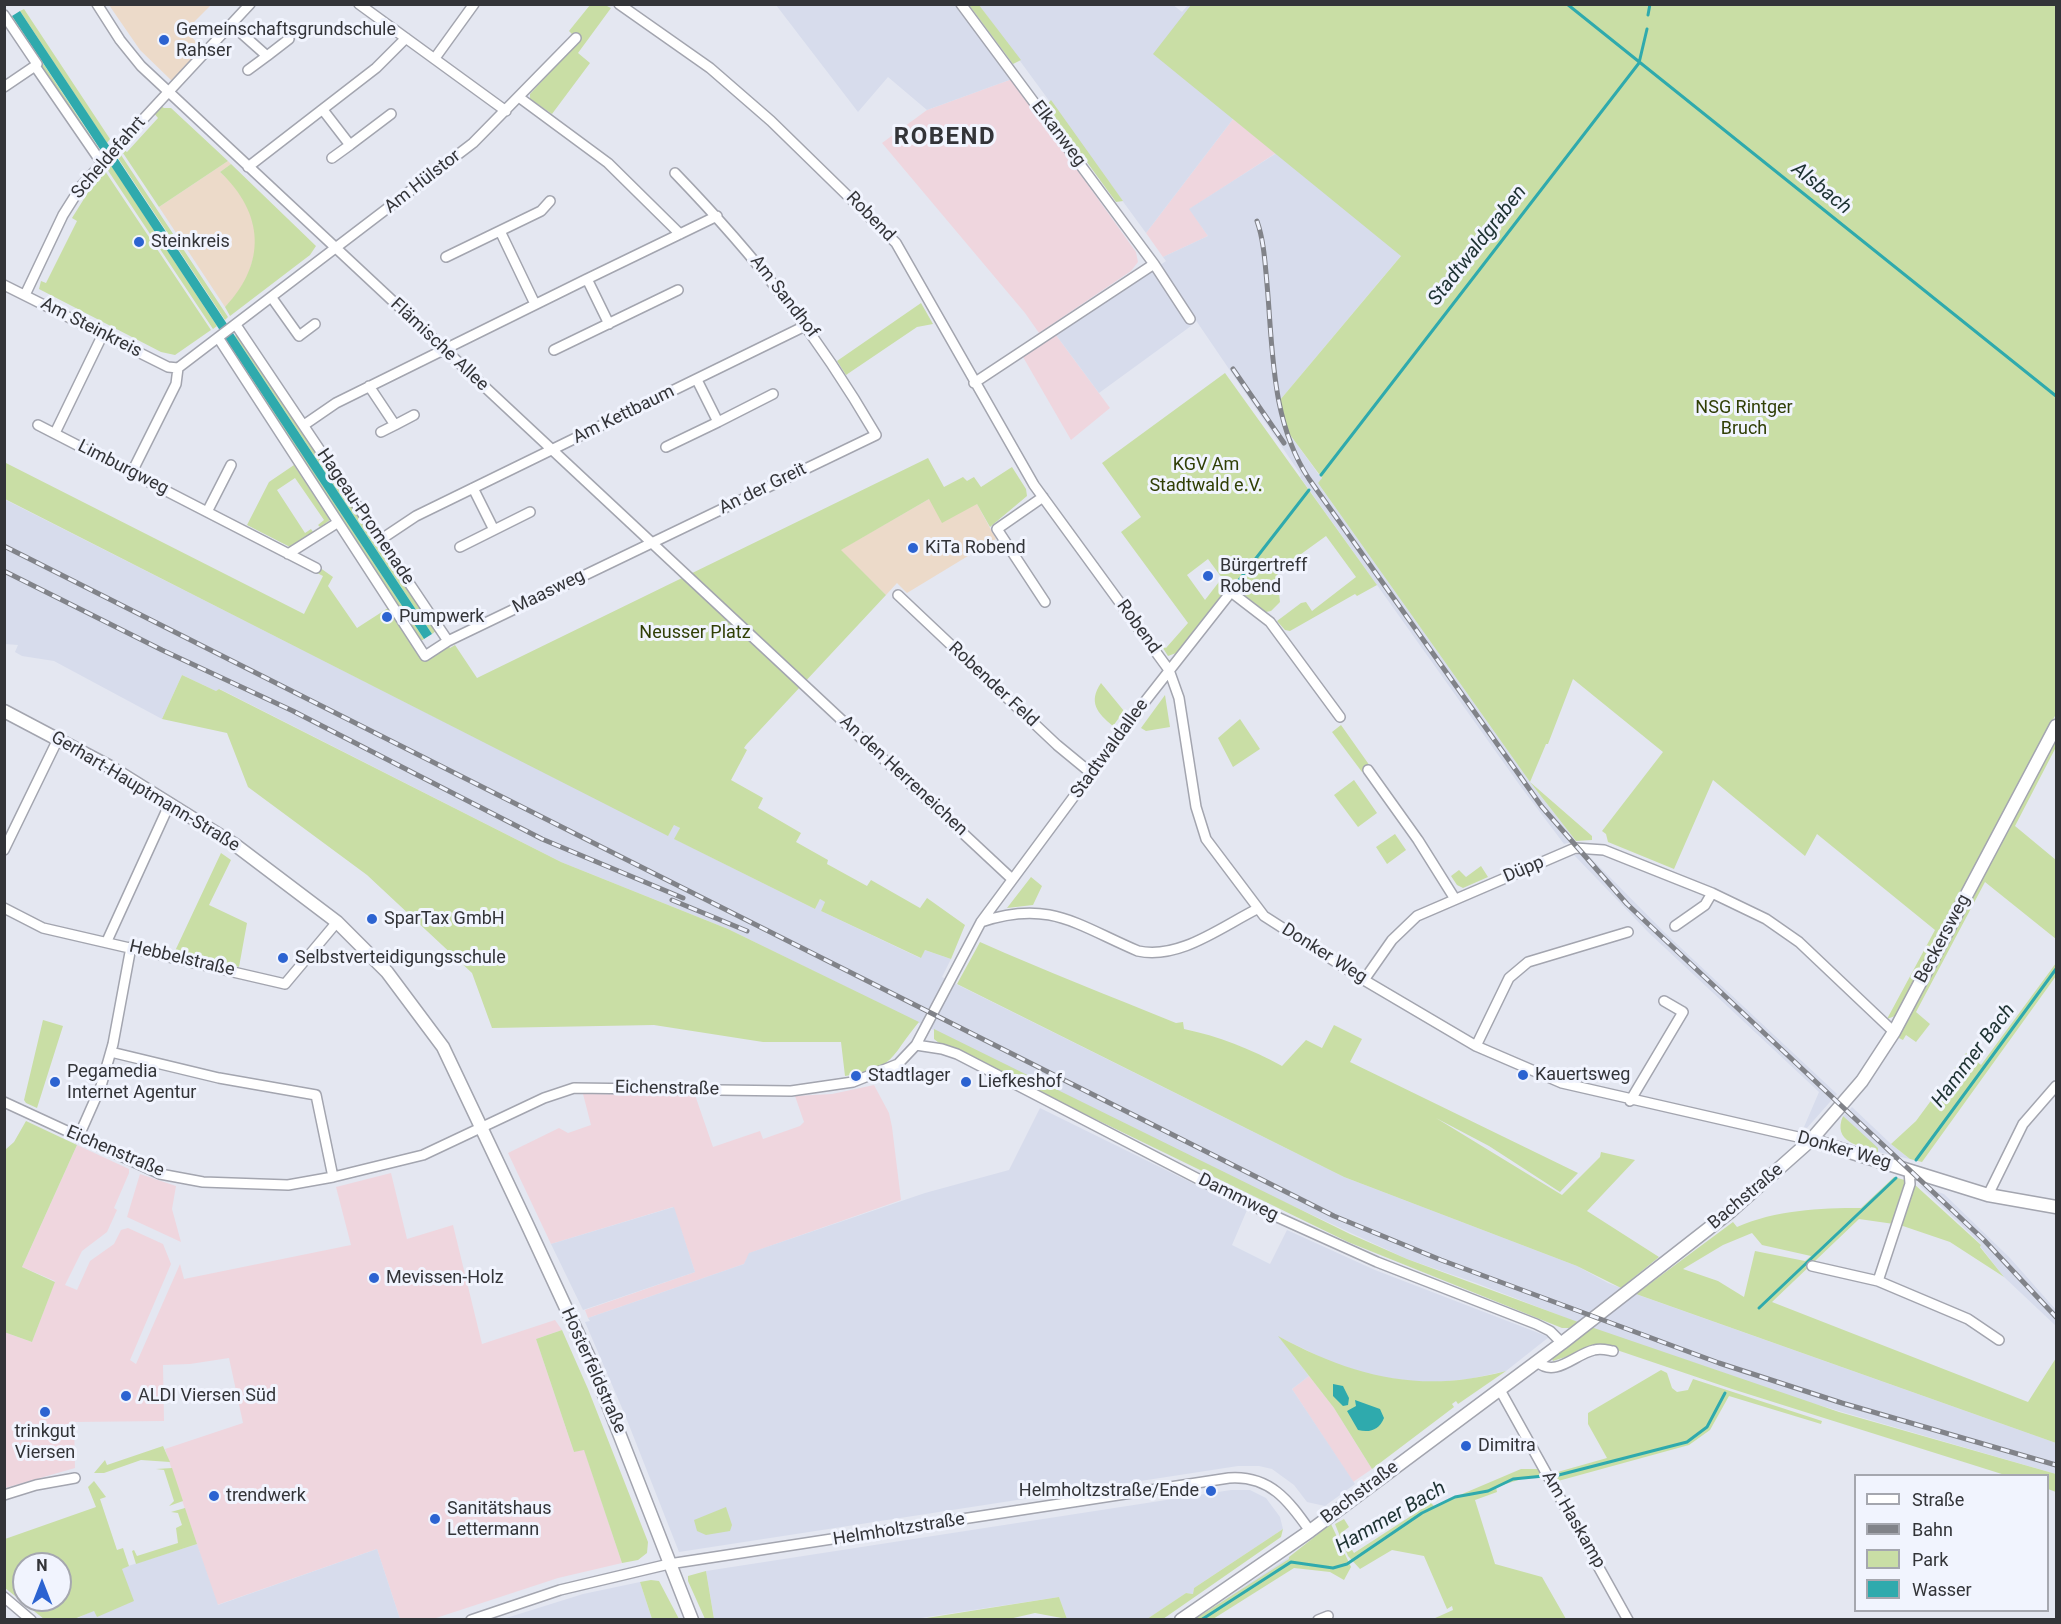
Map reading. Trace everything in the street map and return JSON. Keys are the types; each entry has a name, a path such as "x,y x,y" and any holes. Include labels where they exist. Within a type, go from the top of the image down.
{"street":[{"name":"Flämische Allee","path":"97,4 127,49 168,92 650,543 794,674"},
{"name":"Scheldefahrt","path":"25,295 75,195 113,149 250,4"},
{"path":"435,58 474,4"},
{"name":"Robend","path":"619,4 633,8 771,120 888,234 935,308 974,383 1043,497 1169,670"},
{"name":"Elkanweg","path":"962,4 1154,264 1190,319"},
{"path":"360,5 506,111 576,38"},
{"path":"4,15 37,64 35,66 103,160"},
{"path":"231,24 267,56"},
{"path":"248,167 376,68 406,38"},
{"path":"248,70 289,39"},
{"path":"4,87 35,66"},
{"path":"520,98 608,163 680,234"},
{"path":"323,110 350,145"},
{"name":"Am Hülstor","path":"178,368 473,143 506,111"},
{"path":"332,158 391,114"},
{"name":"Am Sandhof","path":"675,173 749,252 807,325 837,369 876,435"},
{"path":"446,257 541,211 550,201"},
{"path":"304,425 336,403 369,386 717,216"},
{"path":"500,231 535,304"},
{"path":"974,383 1154,264"},
{"path":"587,279 609,324"},
{"name":"Am Steinkreis","path":"4,285 168,367 178,368"},
{"path":"554,350 678,290"},
{"path":"272,298 299,336 315,324"},
{"name":"Am Kettbaum","path":"380,540 416,516 807,325"},
{"name":"Hageau-Promenade","path":"220,338 337,523 425,656 448,641 304,425 234,327"},
{"path":"55,433 104,334"},
{"path":"132,472 176,384 178,368"},
{"name":"Am Kettbaum","path":"697,380 718,422"},
{"path":"369,386 395,425"},
{"path":"666,447 773,394"},
{"path":"381,432 414,415"},
{"name":"Limburgweg","path":"38,425 208,510 316,568"},
{"name":"An der Greit","path":"650,543 876,435"},
{"path":"208,510 231,465"},
{"path":"473,488 494,530"},
{"path":"1043,497 997,529 1045,602"},
{"path":"460,547 530,512"},
{"path":"288,554 337,523"},
{"name":"Maasweg","path":"448,641 650,543"},
{"name":"Stadtwaldallee","path":"981,922 1169,670 1231,592 1270,622 1340,717"},
{"name":"Robender Feld","path":"898,595 1057,745 1091,773"},
{"name":"Donker Weg","path":"1169,670 1179,698 1196,807 1206,839 1264,916 1364,980 1476,1046 1562,1083 1630,1101 1811,1140 1988,1195 2056,1207"},
{"name":"An den Herreneichen","path":"794,674 1012,879"},
{"name":"Gerhart-Hauptmann-Straße","path":"4,711 170,803 234,844 337,922 387,972 443,1047 480,1128"},
{"name":"Beckersweg","path":"1811,1140 1862,1081 1894,1032 2056,726"},
{"path":"4,850 58,739"},
{"path":"1368,770 1418,840 1455,899"},
{"path":"106,941 170,803"},
{"name":"Düpp","path":"1364,980 1392,940 1417,916 1575,848 1604,849 1712,893 1766,919 1799,942 1894,1032"},
{"path":"1674,926 1705,904 1712,893"},
{"name":"Hebbelstraße","path":"4,908 43,928 285,984 337,922"},
{"path":"981,922 1016,912 1050,913 1138,951 1152,954 1173,951 1257,909"},
{"name":"Eichenstraße","path":"4,1102 160,1174 203,1182 288,1185 333,1178 423,1155 544,1098 574,1088 791,1091 853,1083 898,1064 916,1045 981,922"},
{"path":"1476,1046 1509,978 1528,962 1628,932"},
{"path":"78,1138 101,1086 111,1052 131,947"},
{"path":"1630,1101 1683,1012 1664,1001"},
{"name":"Dammweg","path":"916,1045 942,1048 957,1054 1235,1198 1377,1262 1544,1328 1562,1343"},
{"path":"111,1052 219,1078 316,1095 333,1178"},
{"path":"1988,1195 2023,1124 2056,1086"},
{"name":"Hosterfeldstraße","path":"480,1128 591,1364 692,1620"},
{"name":"Bachstraße","path":"1180,1620 1310,1531 1562,1343 1731,1211 1811,1140"},
{"path":"1878,1281 1910,1184 1909,1170"},
{"path":"1812,1266 1878,1281 1968,1320 2000,1340"},
{"path":"1537,1362 1543,1367 1553,1369 1593,1350 1613,1352"},
{"name":"Am Haskamp","path":"1500,1390 1628,1620"},
{"path":"4,1495 36,1485 75,1478"},
{"name":"Helmholtzstraße","path":"471,1620 560,1590 669,1564 1237,1478 1259,1481 1276,1489 1310,1531"},
{"path":"4,1597 31,1620"}],"shaded area":[{"path":"1172,4 1182,12 1188,5 1200,5 1233,119 1146,233 979,5"},
{"name":"Gemeinschaftsgrundschule Rahser","path":"109,5 211,5 186,30 202,49 172,81 140,50"},
{"path":"776,5 955,5 1012,79 927,110 888,77 858,112"},
{"path":"1012,79 1136,252 1138,262 1131,271 1039,333 1025,313 882,143 927,110"},
{"path":"1233,119 1276,153 1190,209 1208,236 1163,257 1146,233"},
{"path":"1286,147 1405,251 1280,400 1288,432 1322,479 1318,483 1530,782 1576,841 1564,844 1521,787 1300,477 1301,475 1159,266 1166,261 1163,257 1208,236 1189,209"},
{"path":"228,161 231,164 220,172 233,184 249,208 255,231 255,252 248,276 237,294 225,307 159,207"},
{"path":"1152,271 1191,326 1099,393 1056,335"},
{"path":"1056,335 1110,408 1071,440 1023,357"},
{"path":"4,499 668,835 674,825 680,828 675,839 815,909 820,899 825,902 821,911 920,958 925,950 951,959 942,977 1344,1177 1577,1266 1608,1283 1644,1297 2056,1443 2056,1474 1801,1400 1605,1333 1407,1259 1267,1194 728,929 561,862 220,689 216,691 182,675 162,719 54,661 22,656 15,652 18,645 5,644"},
{"name":"KiTa Robend","path":"929,499 977,504 996,539 907,593 897,583 886,595 840,550"},
{"path":"1587,854 1664,932 1837,1094 1807,1128 1804,1127 1819,1092 1649,933 1574,855"},
{"path":"874,1085 889,1113 901,1200 750,1253 744,1264 588,1318 585,1310 695,1272 673,1207 551,1244 508,1153 559,1128 568,1133 591,1125 583,1094 695,1095 713,1147 760,1131 763,1139 800,1126 804,1122 795,1096 832,1094"},
{"path":"1852,1107 1910,1159 1878,1152 1843,1116"},
{"path":"1040,1108 1247,1210 1232,1245 1270,1264 1287,1230 1375,1270 1549,1337 1506,1371 1469,1379 1427,1383 1380,1377 1341,1367 1279,1337 1309,1376 1292,1389 1355,1484 1325,1506 1307,1502 1294,1485 1272,1469 1259,1466 1238,1466 679,1552 625,1415 585,1322 590,1321 588,1318 744,1264 749,1253 925,1193 1009,1170"},
{"path":"77,1145 129,1169 129,1173 114,1208 117,1210 107,1232 82,1251 65,1285 77,1290 90,1261 114,1244 121,1230 128,1228 163,1244 171,1264 130,1360 136,1364 180,1264 184,1279 351,1245 336,1187 391,1173 407,1239 453,1225 482,1344 555,1320 562,1330 536,1339 574,1452 584,1449 622,1563 558,1578 433,1619 400,1619 377,1549 217,1605 165,1449 243,1423 229,1358 190,1364 163,1365 164,1421 74,1422 75,1468 5,1488 4,1332 32,1342 55,1281 22,1267"},
{"path":"140,1174 176,1186 172,1209 181,1242 127,1217"},
{"path":"1919,1185 1944,1194 2010,1258 2056,1310 2056,1326 2004,1277 1980,1246 1981,1244"},
{"path":"674,1207 695,1272 583,1310 551,1244"},
{"path":"1309,1376 1334,1408 1372,1469 1353,1482 1292,1389"},
{"path":"1231,1490 1250,1490 1266,1498 1280,1517 1283,1529 1194,1588 1193,1594 1186,1593 1147,1619 1067,1619 1059,1597 914,1619 714,1619 706,1571"},
{"path":"197,1544 218,1605 377,1549 400,1619 74,1620 94,1610 97,1616 122,1568"},
{"path":"1289,1557 1290,1559 1264,1577 1193,1620"},
{"path":"640,1582 652,1619 503,1619 583,1594"}],"green space":[{"path":"590,5 605,5 611,8 578,53 590,63 552,114 530,99 530,94 579,41 569,31"},
{"path":"969,5 979,5 1021,60 1013,64"},
{"name":"NSG Rintger Bruch","path":"1191,5 2056,5 2056,714 1895,1016 1887,1019 1935,930 1817,834 1805,856 1713,780 1674,869 1608,842 1606,834 1602,831 1663,752 1573,679 1548,744 1546,744 1530,782 1318,483 1322,478 1288,432 1280,400 1401,256 1153,54"},
{"path":"24,9 110,139 107,143 20,11"},
{"path":"12,16 100,150 97,154 8,19"},
{"path":"1051,100 1123,201 1116,202 1046,106"},
{"path":"159,105 171,108 228,161 159,207 123,153 124,150 127,152 158,118 153,112"},
{"path":"121,155 228,317 225,320 118,158"},
{"path":"231,164 316,246 310,255 230,316 225,307 239,290 248,273 255,238 252,221 245,204 235,188 220,172"},
{"path":"111,165 217,326 213,329 107,169"},
{"path":"105,171 211,330 175,355 161,352 39,289 41,281 46,283 77,221 72,218 92,186"},
{"path":"921,303 933,324 917,327 846,375 837,361"},
{"path":"239,333 436,631 432,634 235,336"},
{"path":"228,342 424,639 420,642 224,345"},
{"name":"KGV Am Stadtwald e.V.","path":"1225,373 1377,585 1357,596 1355,594 1290,631 1285,630 1277,621 1301,603 1306,602 1312,611 1356,577 1326,536 1279,570 1277,576 1280,602 1271,611 1266,612 1231,585 1179,652 1168,656 1161,645 1166,648 1188,623 1121,532 1141,517 1102,463","holes":["1208,559 1222,578 1205,600 1187,575"]},
{"name":"Neusser Platz","path":"928,458 944,487 963,477 967,481 974,477 981,487 1012,467 1026,489 1027,496 990,527 977,504 942,523 929,499 841,550 886,595 746,745 744,748 747,750 731,780 763,798 758,808 801,833 796,842 828,860 827,864 867,886 871,880 920,908 927,898 965,925 951,959 925,950 921,958 821,911 825,902 820,899 815,909 674,839 680,828 674,825 668,836 5,499 4,462 304,614 323,576 313,571 316,565 333,577 328,586 357,628 388,608 423,660 448,644 450,648 455,645 477,678"},
{"path":"294,465 330,520 320,527 318,525 324,520 295,478 277,490 305,533 311,529 313,532 290,547 247,525 269,482"},
{"path":"182,675 216,691 219,689 561,862 728,929 919,1022 890,1059 874,1069 845,1076 841,1042 763,1042 654,1025 492,1028 472,973 367,875 248,787 227,733 162,719"},
{"path":"1101,683 1124,711 1113,726 1096,707 1095,696"},
{"path":"1165,695 1170,727 1146,731 1141,728"},
{"path":"1240,719 1260,749 1233,767 1218,738"},
{"path":"1341,725 1370,766 1362,772 1332,732"},
{"path":"2056,737 2056,747 2015,826 2056,860 2056,939 1985,882 1916,1012 1930,1024 1916,1042 1906,1035 1903,1040 1897,1037"},
{"path":"1354,780 1377,813 1358,827 1334,795"},
{"path":"1530,782 1592,836 1592,840 1576,841"},
{"path":"1395,834 1406,850 1387,864 1376,847"},
{"path":"221,853 231,860 209,905 247,923 239,967 175,951"},
{"path":"1481,866 1488,877 1463,888 1457,885 1451,876 1459,870 1466,877"},
{"path":"1031,877 1042,886 1033,905 1007,908"},
{"path":"980,942 1176,1023 1183,1022 1184,1029 1234,1044 1282,1066 1306,1040 1322,1048 1334,1025 1362,1039 1350,1062 1578,1173 1560,1192 1489,1146 1436,1118 1562,1195 1600,1157 1601,1152 1635,1160 1587,1211 1659,1257 1621,1288 1577,1266 1344,1177 957,984"},
{"path":"2056,963 2056,976 1922,1162 1910,1159 1891,1144 1916,1121 1966,1053 1981,1065"},
{"path":"43,1020 63,1026 37,1108 24,1100"},
{"path":"934,1029 1350,1234 1407,1259 1578,1322 1569,1328 1562,1328 1348,1242 939,1043 934,1039"},
{"path":"1843,1116 1878,1148 1878,1152 1849,1142 1844,1137 1841,1132"},
{"path":"26,1121 77,1145 22,1267 55,1282 32,1342 4,1332 5,1150 14,1142"},
{"path":"1894,1177 1908,1181 1894,1224 1859,1219 1772,1302 2028,1402 2056,1358 2056,1443 1636,1294 1733,1222 1737,1227 1767,1217 1798,1211 1861,1208","holes":["1752,1233 1762,1245 1811,1256 1805,1261 1755,1251 1744,1297 1718,1281 1683,1269 1723,1245"]},
{"path":"1914,1184 1981,1245 1980,1247 2004,1277 1950,1242 1900,1225"},
{"path":"1591,1327 1839,1412 2056,1474 2056,1492 2049,1489 2049,1474 2002,1474 1732,1389 1602,1345 1553,1361 1552,1359"},
{"path":"562,1330 588,1389 648,1542 647,1553 638,1560 622,1563 584,1450 574,1452 536,1339"},
{"path":"1278,1336 1333,1362 1389,1378 1445,1381 1475,1378 1506,1371 1458,1404 1456,1401 1452,1404 1454,1407 1372,1469 1334,1408"},
{"path":"1661,1370 1667,1373 1672,1388 1677,1392 1688,1390 1693,1379 1822,1421 1821,1424 1729,1396 1710,1430 1689,1445 1558,1481 1554,1473 1607,1458 1588,1424 1588,1413"},
{"path":"163,1446 170,1462 141,1460 104,1473 94,1473 105,1460 107,1465"},
{"path":"172,1468 183,1501 169,1506 174,1501 164,1470 156,1469"},
{"path":"1521,1469 1538,1469 1543,1478 1528,1477 1496,1487 1497,1492 1475,1500 1495,1564 1542,1577 1566,1619 1433,1619 1453,1610 1452,1606 1447,1609 1424,1556 1392,1550 1360,1569 1348,1556 1335,1524 1344,1519 1349,1527 1341,1533 1354,1553 1431,1503 1434,1506"},
{"path":"94,1481 106,1497 100,1499 117,1550 123,1548 129,1566 122,1569 134,1601 97,1617 94,1611 74,1619 44,1619 35,1612 72,1612 72,1552 12,1552 12,1594 5,1588 5,1539 96,1507 88,1487"},
{"path":"726,1507 732,1525 730,1531 706,1535 697,1531 694,1520"},
{"path":"185,1508 197,1544 136,1564 132,1551 134,1550 137,1556 178,1543 176,1528 182,1525 178,1513 171,1512"},
{"path":"1331,1524 1351,1567 1344,1580 1330,1572 1294,1568 1213,1619 1195,1619 1289,1559"},
{"path":"1283,1529 1281,1537 1163,1619 1147,1619 1186,1593 1193,1594 1194,1588"},
{"path":"706,1571 714,1619 705,1619 688,1581 688,1576"},
{"path":"659,1581 679,1619 652,1619 640,1582"},
{"path":"1059,1597 1067,1619 1035,1613 1009,1619 914,1620"}],"water":[{"path":"20,11 432,634 424,639 12,16"},
{"path":"1333,1384 1343,1386 1349,1398 1348,1405 1343,1406 1333,1396"},
{"path":"1355,1400 1380,1409 1384,1418 1377,1428 1370,1431 1358,1430 1347,1411 1356,1406"}],"waterway":[{"name":"Alsbach","path":"1567,4 2056,396"},
{"name":"Stadtwaldgraben","path":"1648,15 1650,4"},
{"name":"Stadtwaldgraben","path":"1321,475 1639,63 1647,29"},
{"name":"Stadtwaldgraben","path":"1236,584 1309,490"},
{"name":"Hammer Bach","path":"1916,1160 2056,969"},
{"name":"Hammer Bach","path":"1759,1308 1896,1178"},
{"name":"Hammer Bach","path":"1551,1477 1687,1442 1707,1427 1725,1393"},
{"name":"Hammer Bach","path":"1201,1620 1291,1562 1333,1568 1347,1564 1422,1513 1455,1497 1488,1491 1513,1479 1544,1476"}],"railway":[{"path":"1257,221 1265,260 1276,385 1287,433 1297,457 1309,479 1542,807 1627,904 1984,1240 2056,1317"},
{"path":"1233,369 1284,443"},
{"path":"4,546 1334,1216 1441,1260 1719,1363 1842,1403 2056,1465"},
{"path":"4,571 162,650 293,711 542,839 683,898"},
{"path":"672,900 747,931"}],"place":[{"name":"Gemeinschaftsgrundschule Rahser","path":"164,40"},
{"name":"Steinkreis","path":"139,242"},
{"name":"KiTa Robend","path":"913,548"},
{"name":"Bürgertreff Robend","path":"1208,576"},
{"name":"Pumpwerk","path":"387,617"},
{"name":"SparTax GmbH","path":"372,919"},
{"name":"Selbstverteidigungsschule","path":"283,958"},
{"name":"Kauertsweg","path":"1523,1075"},
{"name":"Stadtlager","path":"856,1076"},
{"name":"Pegamedia Internet Agentur","path":"55,1082"},
{"name":"Liefkeshof","path":"966,1082"},
{"name":"Mevissen-Holz","path":"374,1278"},
{"name":"ALDI Viersen Süd","path":"126,1396"},
{"name":"trinkgut Viersen","path":"45,1412"},
{"name":"Dimitra","path":"1466,1446"},
{"name":"Helmholtzstraße/Ende","path":"1211,1491"},
{"name":"trendwerk","path":"214,1496"},
{"name":"Sanitätshaus Lettermann","path":"435,1519"}],"district":[{"name":"ROBEND","path":"945,138"}]}
